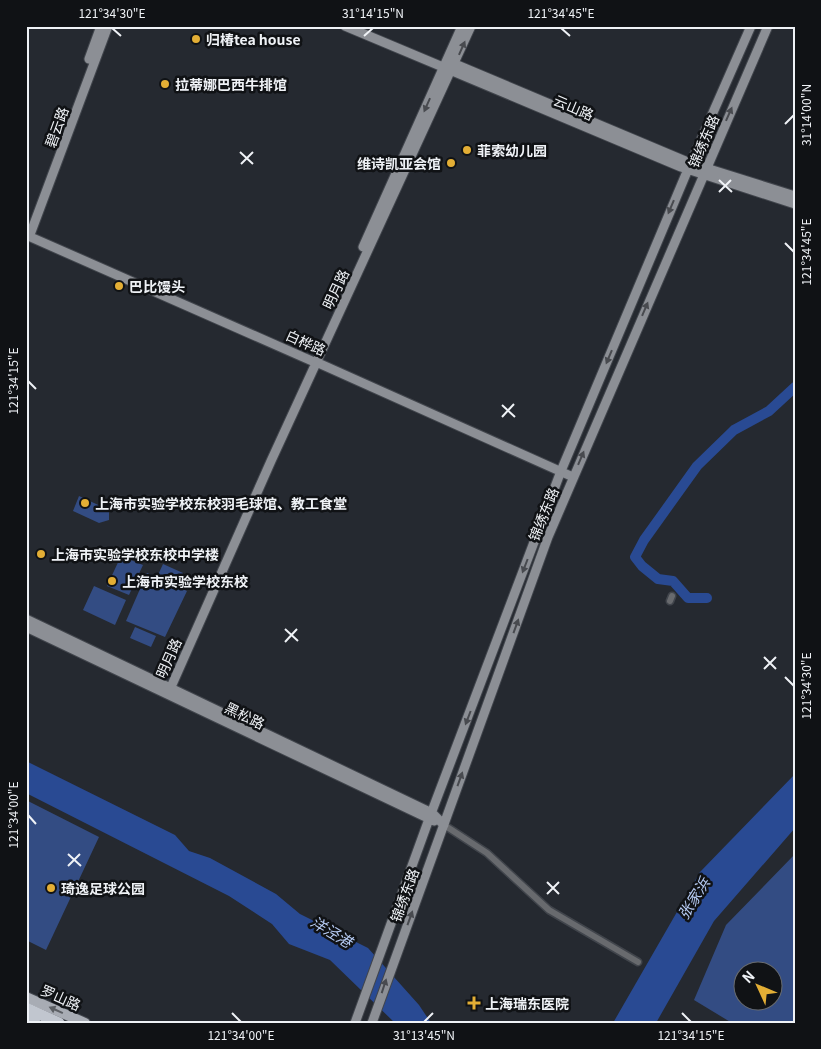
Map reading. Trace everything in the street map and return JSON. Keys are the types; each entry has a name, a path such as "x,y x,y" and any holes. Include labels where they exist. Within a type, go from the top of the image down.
{"highway":[{"path":"26,1008 59,1023"},
{"path":"26,1019 35,1023"}],"main road":[{"name":"碧云路","path":"26,230 101,26"},
{"name":"碧云路","path":"26,235 31,232 108,26"},
{"name":"云山路","path":"345,26 449,65"},
{"name":"云山路","path":"361,26 689,166 795,204"},
{"name":"明月路","path":"449,65 462,26"},
{"name":"明月路","path":"169,688 264,464 314,361 449,65 472,26"},
{"name":"锦绣东路","path":"355,1023 430,816 561,471 689,166 751,26"},
{"name":"锦绣东路","path":"372,1023 392,964 448,827 545,547 573,477 768,26"},
{"name":"云山路","path":"705,172 795,196"},
{"name":"白桦路","path":"26,235 573,477"},
{"path":"26,619 430,816 448,827"},
{"path":"26,626 169,688"},
{"name":"罗山路","path":"26,997 85,1023"}],"street":[{"path":"448,827 487,853 549,910 638,962"}],"shaded area":[{"name":"上海市实验学校东校羽毛球馆、教工食堂","path":"79,496 109,510 109,520 99,523 73,511"},
{"path":"121,556 143,565 129,595 107,586"},
{"path":"163,564 183,573 179,584 158,575"},
{"path":"147,573 187,591 165,637 126,621"},
{"path":"94,586 126,600 115,625 83,610"},
{"path":"135,627 156,636 151,647 130,638"},
{"name":"琦逸足球公园","path":"26,800 99,837 46,950 26,940"},
{"path":"795,854 795,1023 732,1023 694,1000 726,925"}],"water":[{"name":"洋泾港","path":"26,761 175,835 189,851 210,858 276,894 300,914 368,948 419,1005 431,1023 395,1023 330,960 289,944 272,924 229,896 26,793"},
{"name":"张家浜","path":"795,774 795,828 714,921 656,1023 613,1023 700,872"}],"waterway":[{"path":"707,598 688,598 673,581 658,579 642,566 635,557 644,540 697,466 734,430 769,411 795,387"}],"place":[{"name":"归椿tea house","path":"196,39"},
{"name":"拉蒂娜巴西牛排馆","path":"165,84"},
{"name":"菲索幼儿园","path":"467,150"},
{"name":"维诗凯亚会馆","path":"451,163"},
{"name":"巴比馒头","path":"119,286"},
{"name":"上海市实验学校东校羽毛球馆、教工食堂","path":"85,503"},
{"name":"上海市实验学校东校中学楼","path":"41,554"},
{"name":"上海市实验学校东校","path":"112,581"},
{"name":"琦逸足球公园","path":"51,888"},
{"name":"上海瑞东医院","path":"474,1003"}]}
